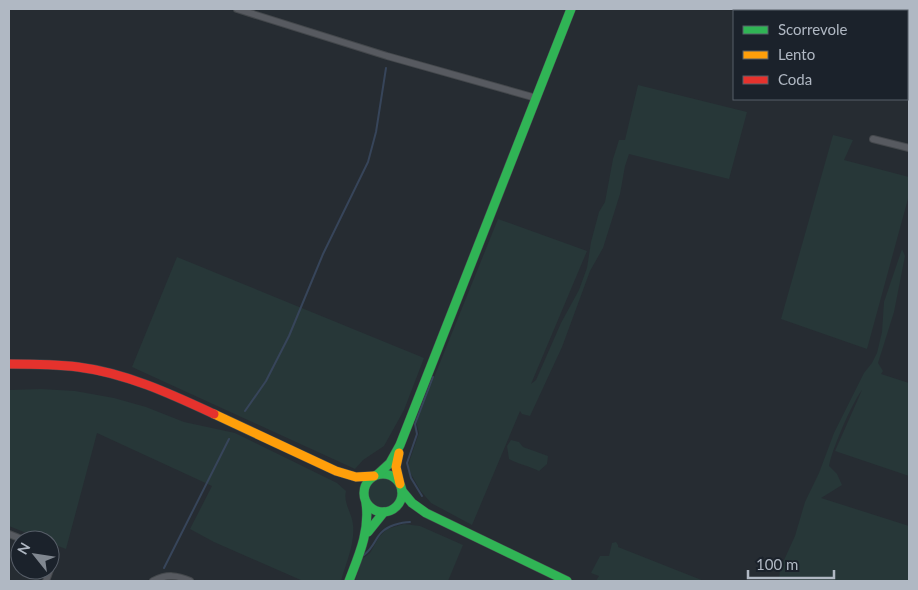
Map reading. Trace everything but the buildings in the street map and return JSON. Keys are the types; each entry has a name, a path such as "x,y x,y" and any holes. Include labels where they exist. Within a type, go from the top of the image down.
{"main road":[{"path":"366,537 369,519 365,500 365,485 389,464 400,445 570,9"},
{"path":"9,364 49,364 78,367 113,374 175,396 336,471 354,476 386,474 391,476 410,502 426,513 567,581"},
{"path":"349,581 366,537 375,522 400,502 401,488 396,466 400,445"},
{"path":"336,471 352,482 374,510 409,509 426,513"}],"street":[{"path":"237,9 387,56 536,98"},
{"path":"873,139 909,148"},
{"path":"156,580 173,575 190,581"}],"shaded area":[{"path":"638,85 747,112 729,179 629,154 620,194 603,248 590,271 562,347 530,416 522,414 520,411 472,525 431,503 420,490 411,474 408,465 419,433 416,422 498,219 587,251 531,384 536,380 561,323 579,290 587,268 591,242 599,212 605,202 613,159 619,140 625,140"},
{"path":"833,135 853,140 844,160 909,177 909,195 867,349 781,319"},
{"path":"902,249 905,256 894,312 878,363 883,371 881,374 909,383 909,476 835,451 862,390 843,426 829,466 837,474 842,485 821,498 909,526 909,581 779,581 780,569 795,536 805,502 819,473 834,433 864,373 877,353 882,332 884,302"},
{"path":"177,257 424,358 404,410 384,446 363,460 355,469 132,367"},
{"path":"9,390 75,391 114,398 146,407 184,422 235,433 337,483 346,491 345,496 353,525 351,546 341,581 303,581 214,542 190,529 212,486 97,433 66,549 60,547 60,530 19,530 9,526"},
{"path":"511,440 519,442 523,447 548,456 547,464 539,471 509,459 507,446"},
{"path":"383,477 395,481 399,493 395,505 383,509 371,505 367,493 371,481"},
{"path":"404,524 420,526 463,545 448,581 355,581 362,559 370,553 379,537 387,529"},
{"path":"616,542 618,547 704,581 596,581 599,576 591,573 600,556 609,556 612,543"}],"waterway":[{"path":"245,411 266,381 289,336 323,254 368,162 376,132 386,68"},
{"path":"422,496 411,478 407,463 417,434 415,424 433,377"},
{"path":"164,568 229,439"},
{"path":"364,555 383,531 394,525 410,522"}],"traffic: fast":[{"path":"378,474 390,463 400,445 571,9"},
{"path":"383,474 397,479 402,493 397,507 383,512 369,507 364,493 369,479 383,474"},
{"path":"402,491 412,503 426,513 567,581"},
{"path":"349,581 365,533 366,503"},
{"path":"368,532 384,512"}],"traffic: slow":[{"path":"214,414 336,471 356,477 374,476"},
{"path":"399,453 396,467 400,484"}],"traffic: jam":[{"path":"9,364 69,366 113,374 165,392 214,414"}]}
